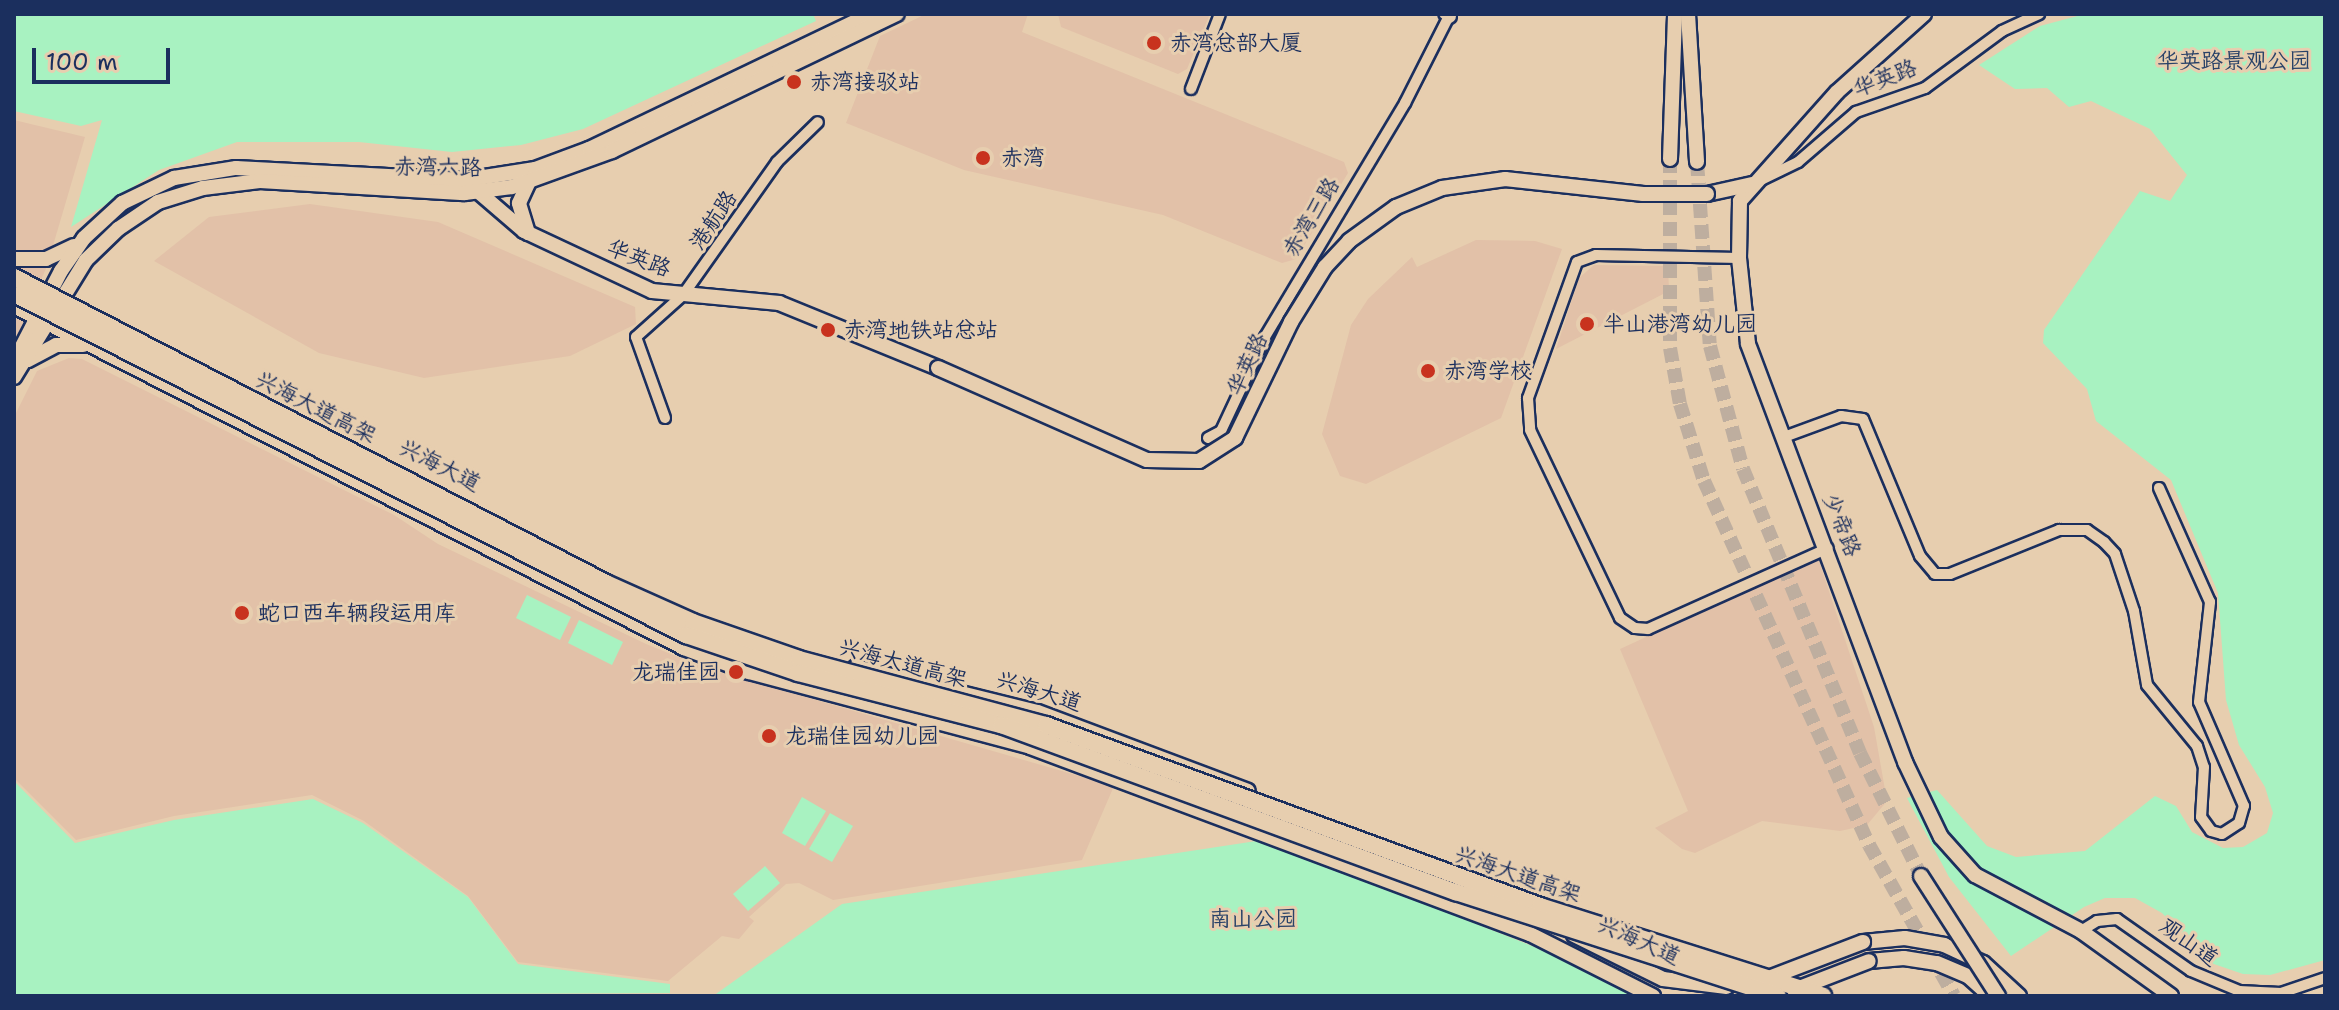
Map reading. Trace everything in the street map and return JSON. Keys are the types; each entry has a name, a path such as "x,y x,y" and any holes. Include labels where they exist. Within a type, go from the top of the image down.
{"main road":[{"name":"兴海大道高架","path":"14,277 606,583 693,622 799,659 1046,725 1540,906 1823,996"},
{"name":"兴海大道高架","path":"14,294 686,635 798,673 1015,730 1456,892 1776,996"}],"street":[{"path":"830,14 840,34"},
{"name":"赤湾六路","path":"58,291 118,229 158,202 192,190 260,181 478,192 529,182 612,151 840,34 871,14"},
{"name":"赤湾六路","path":"43,320 84,238 146,189 206,171 265,168 465,180 509,175 576,155 840,34 897,14"},
{"path":"1191,89 1220,14"},
{"path":"1670,159 1675,14"},
{"path":"1688,14 1697,162"},
{"name":"少帝路","path":"1924,14 1852,77 1781,159 1752,184 1738,210 1739,258 1748,344 1828,548 1905,762 1941,837 1975,875 2081,931 2171,996"},
{"name":"华英路","path":"465,180 528,234 652,291 779,303 938,368 1147,460 1199,461 1235,438 1291,322 1325,267 1349,241 1396,207 1442,188 1505,179 1643,194 1707,194 1752,184 1798,162 1848,117 1925,88 2002,31 2039,14"},
{"name":"赤湾三路","path":"1208,438 1221,431 1265,337 1405,103 1447,15"},
{"name":"港航路","path":"665,418 636,337 683,295 777,162 818,122"},
{"path":"528,234 519,203 529,182"},
{"path":"14,259 58,256 84,238"},
{"path":"1739,258 1596,255 1577,262 1528,398 1530,430 1620,618 1635,628 1648,629 1828,548"},
{"name":"兴海大道","path":"14,269 609,578 697,617 773,643 1091,730 1451,873 1645,972 1682,984 1726,987 1783,974 1863,942 1905,938 1944,945 1983,963 2019,996"},
{"path":"14,308 23,345"},
{"name":"兴海大道","path":"14,308 43,320 684,648 749,672 1030,747 1530,934 1653,996"},
{"path":"17,368 23,345 43,320"},
{"path":"17,368 43,320"},
{"path":"17,368 56,345 95,347"},
{"path":"1784,437 1841,416 1863,419 1920,556 1935,574 1950,574 2059,530 2087,530 2104,542 2115,554 2134,611 2147,685 2197,746 2204,767 2201,817 2211,831 2222,834 2239,823 2244,806 2199,702 2210,602 2159,488"},
{"path":"1921,876 1998,996"},
{"name":"观山道","path":"2081,931 2097,921 2117,919 2191,971 2239,991 2281,993 2325,978"},
{"path":"1776,996 1869,961 1904,958 1937,963 1968,976 1990,996"}],"shaded area":[{"path":"926,14 1028,14 1022,32 1344,162 1348,173 1296,259 1282,263 1163,215 964,170 846,123 880,36"},
{"path":"1058,14 1210,14 1187,69 1178,74 1061,27"},
{"path":"14,120 85,137 47,266 14,344"},
{"path":"310,204 438,222 635,307 636,324 570,356 424,378 319,353 154,261 209,217"},
{"name":"赤湾学校","path":"1476,240 1535,241 1562,249 1501,418 1366,484 1340,476 1322,434 1351,325 1368,299 1412,257 1417,267"},
{"name":"半山港湾幼儿园","path":"1594,265 1668,266 1669,291 1556,349 1579,278"},
{"path":"69,358 82,359 394,515 438,544 646,644 708,669 1114,786 1082,860 833,900 799,883 786,884 749,917 754,921 739,939 722,936 668,981 518,962 468,896 364,821 312,795 174,816 76,840 14,778 14,417 37,371"},
{"path":"1818,558 1874,727 1887,801 1867,825 1840,831 1762,821 1695,853 1682,849 1655,828 1688,811 1620,649"}],"green space":[{"path":"14,14 813,14 816,21 583,129 521,145 452,152 359,142 237,142 159,170 71,227 102,120 81,126 14,111"},
{"name":"华英路景观公园","path":"2085,14 2325,14 2325,960 2270,975 2243,974 2211,963 2162,913 2135,898 2105,898 2084,907 2011,956 1949,877 1907,798 1937,790 1987,846 2016,857 2085,851 2155,796 2176,806 2192,832 2223,848 2243,847 2267,833 2273,813 2265,787 2239,745 2226,700 2218,593 2171,480 2096,421 2087,389 2043,343 2044,330 2140,191 2170,201 2187,175 2150,129 2091,101 2069,107 2047,88 2015,89 1979,65 2040,26"},
{"path":"527,595 571,617 560,640 516,618"},
{"path":"579,620 623,642 612,665 568,643"},
{"path":"14,781 75,843 174,820 313,799 363,823 468,897 518,964 670,984 670,993 14,996"},
{"path":"802,797 826,811 805,846 782,833"},
{"path":"830,813 853,826 832,862 809,849"},
{"name":"南山公园","path":"1263,840 1555,955 1633,996 713,996 842,904"},
{"path":"765,866 780,883 748,911 733,894"}],"tunnel":[{"path":"1670,159 1670,348 1680,404 1704,481 1869,845 1954,996"},
{"path":"1697,162 1710,346 1743,469 1860,753 1921,876"}],"place":[{"name":"赤湾总部大厦","path":"1154,43"},
{"name":"赤湾接驳站","path":"794,82"},
{"name":"赤湾","path":"983,158"},
{"name":"半山港湾幼儿园","path":"1587,324"},
{"name":"赤湾地铁站总站","path":"828,330"},
{"name":"赤湾学校","path":"1428,371"},
{"name":"蛇口西车辆段运用库","path":"242,613"},
{"name":"龙瑞佳园","path":"736,672"},
{"name":"龙瑞佳园幼儿园","path":"769,736"}]}
